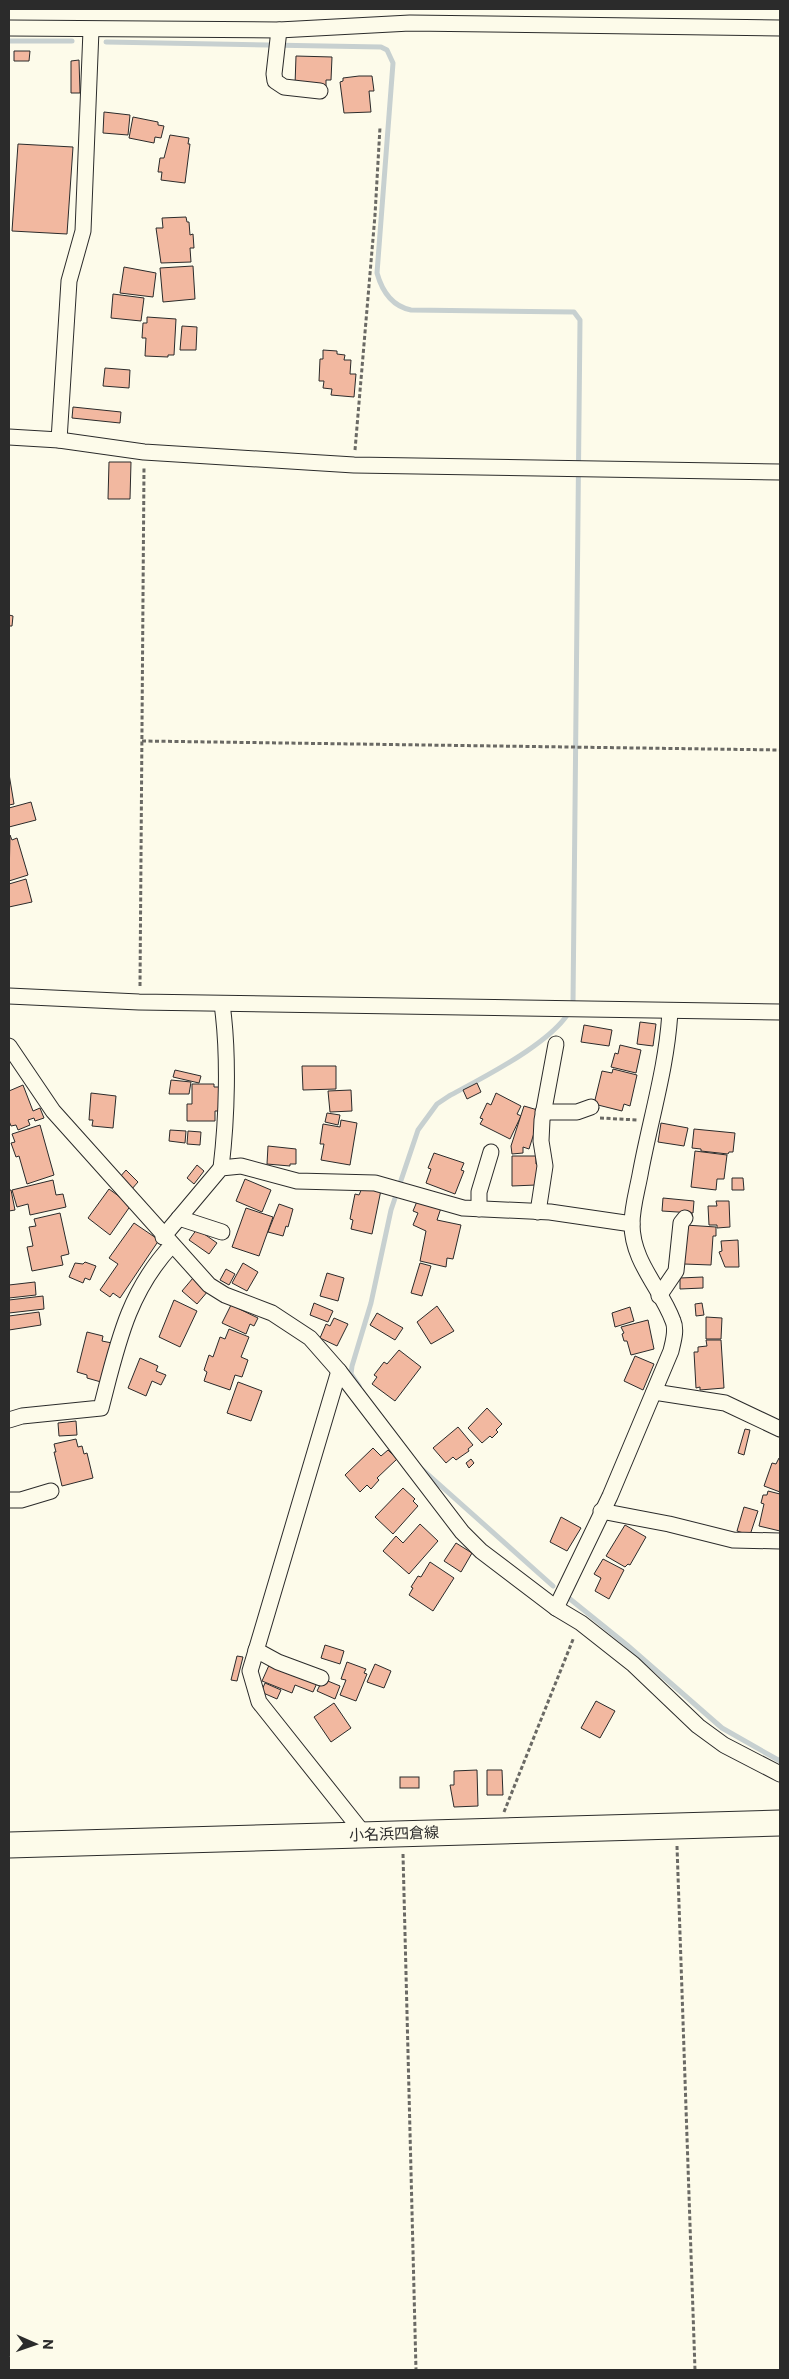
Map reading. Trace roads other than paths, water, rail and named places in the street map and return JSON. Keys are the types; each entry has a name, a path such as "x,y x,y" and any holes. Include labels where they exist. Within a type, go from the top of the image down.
{"main road":[{"name":"小名浜四倉線","path":"9,1845 780,1823"}],"street":[{"path":"9,28 91,30 278,40 410,16 780,28"},
{"path":"59,440 69,281 83,231 91,30"},
{"path":"278,40 274,74 275,82 284,87 320,91"},
{"path":"9,437 59,440 144,452 354,465 780,472"},
{"path":"9,996 222,1004 780,1012"},
{"path":"9,1420 22,1416 101,1408 126,1317 141,1285 168,1241 179,1218 221,1168 225,1101 225,1026 222,1004"},
{"path":"556,1608 654,1392 671,1351 674,1337 674,1322 645,1271 634,1242 632,1224 650,1121 666,1060 670,1011"},
{"path":"538,1212 545,1166 541,1141 543,1112 556,1044"},
{"path":"9,1046 14,1064 52,1111 208,1285 226,1295 272,1313 310,1338 339,1371 462,1532 481,1551 556,1608 581,1622 633,1664 698,1726 724,1745 780,1774"},
{"path":"543,1112 577,1112 590,1107"},
{"path":"478,1209 479,1192 491,1152"},
{"path":"221,1168 241,1166 298,1181 375,1183 463,1208 538,1212 632,1224"},
{"path":"179,1218 222,1232"},
{"path":"659,1296 683,1271 681,1223 685,1218"},
{"path":"339,1371 250,1671 258,1702 364,1834"},
{"path":"654,1392 725,1403 780,1429"},
{"path":"9,1500 21,1500 51,1491"},
{"path":"601,1511 669,1524 733,1540 780,1541"},
{"path":"256,1650 278,1662 321,1678"}],"waterway":[{"path":"9,41 72,41"},
{"path":"106,42 381,47 387,50 393,63 377,273 388,297 398,305 411,310 574,312 580,320 573,1004 566,1017 553,1031 537,1044 500,1068 437,1104 418,1130 391,1210 371,1303 352,1366 351,1374 359,1386"},
{"path":"423,1470 553,1586"},
{"path":"570,1599 627,1645 722,1728 780,1761"}]}
